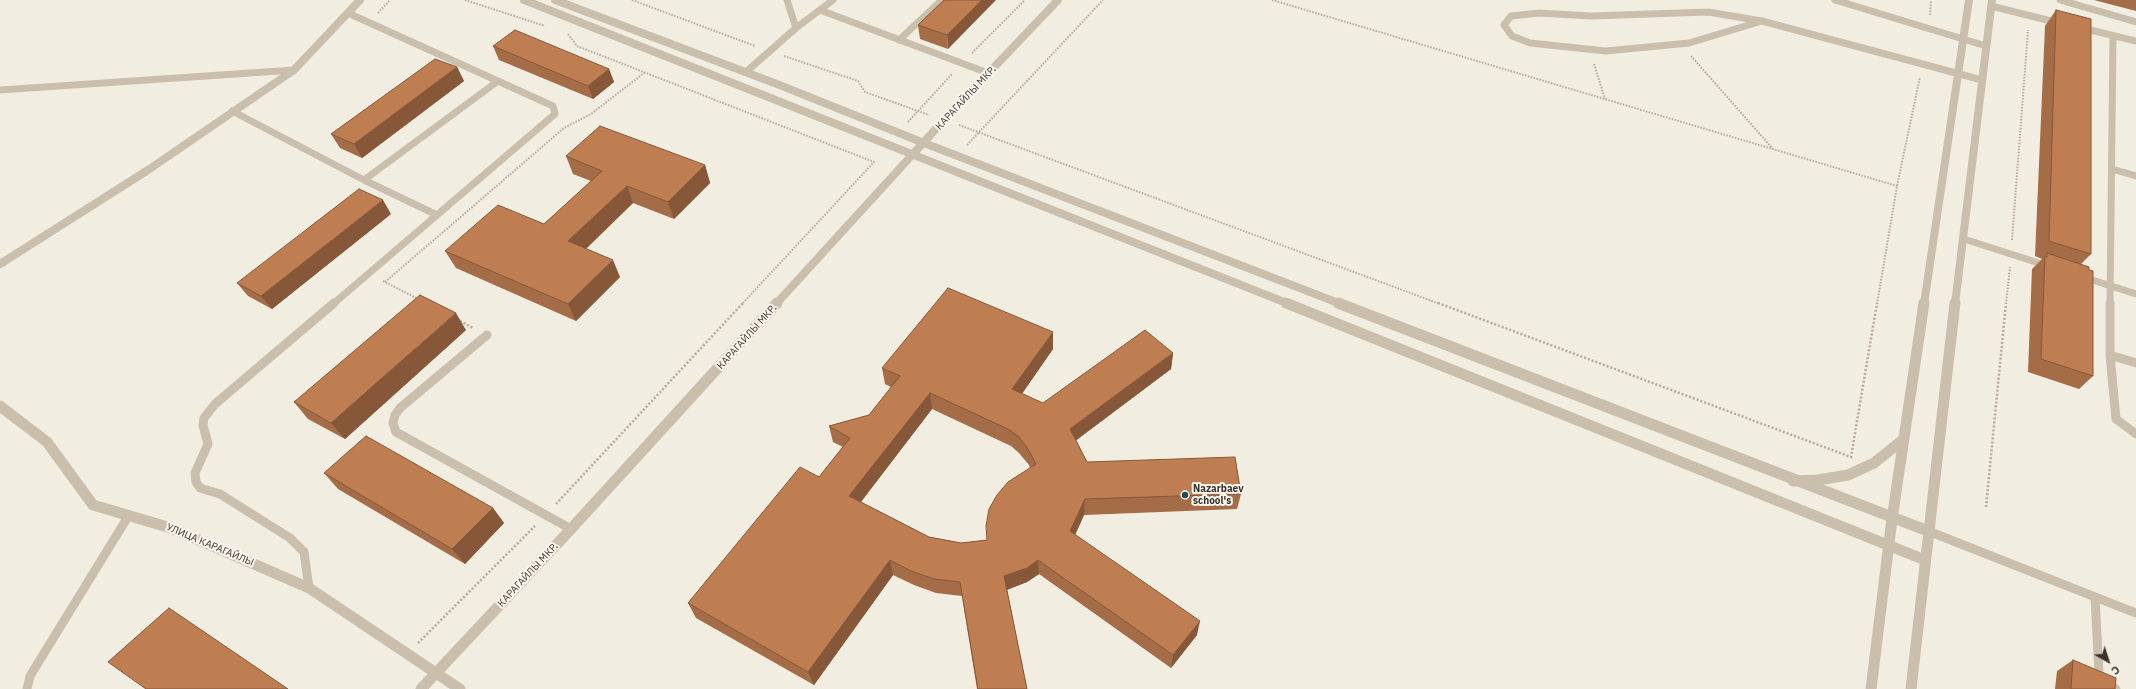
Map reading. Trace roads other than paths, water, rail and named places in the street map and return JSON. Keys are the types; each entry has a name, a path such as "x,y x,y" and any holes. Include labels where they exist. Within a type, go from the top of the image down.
{"street":[{"path":"0,264 148,170 232,111 294,70 360,0"},
{"path":"524,0 914,154 1925,560"},
{"name":"КАРАГАЙЛЫ МКР.","path":"420,689 571,529 924,144 944,120 1058,0"},
{"path":"1870,689 1888,546 1969,0"},
{"path":"551,10 560,1 746,72 924,144 1928,532"},
{"path":"1911,689 1928,532 1992,3"},
{"name":"УЛИЦА КАРАГАЙЛЫ","path":"0,406 47,442 93,505 171,528 309,588 460,689"},
{"path":"1793,480 1818,480 1848,475 1874,463 1904,439"}],"lane":[{"path":"787,0 796,28"},
{"path":"746,72 796,28 833,0"},
{"path":"899,40 942,0"},
{"path":"1835,0 1986,46"},
{"path":"1846,0 1852,6"},
{"path":"2060,0 2136,22"},
{"path":"1992,3 2067,25"},
{"path":"820,10 988,73"},
{"path":"1762,20 1712,36 1680,44 1606,51 1530,43 1512,36 1504,25 1511,16 1539,13 1590,16 1708,12 1762,20 1982,80"},
{"path":"309,588 304,552 290,538 220,494 200,488 195,473 208,444 203,425 204,418 214,404 265,364 369,273 552,118 554,114 553,106 348,13"},
{"path":"2075,26 2136,42"},
{"path":"2113,36 2110,354 2116,419 2136,434"},
{"path":"0,90 294,70"},
{"path":"364,180 498,81"},
{"path":"232,111 364,180 437,215"},
{"path":"2112,169 2136,176"},
{"path":"1964,239 2054,268"},
{"path":"2075,275 2136,294"},
{"path":"487,335 400,408 395,415 393,423 396,432 571,529"},
{"path":"2110,354 2136,363"},
{"path":"27,689 30,676 129,515"},
{"path":"1928,532 2136,613"},
{"path":"2095,597 2100,674 2116,689"}],"place":[{"name":"Nazarbaev school's","path":"1185,495"}]}
